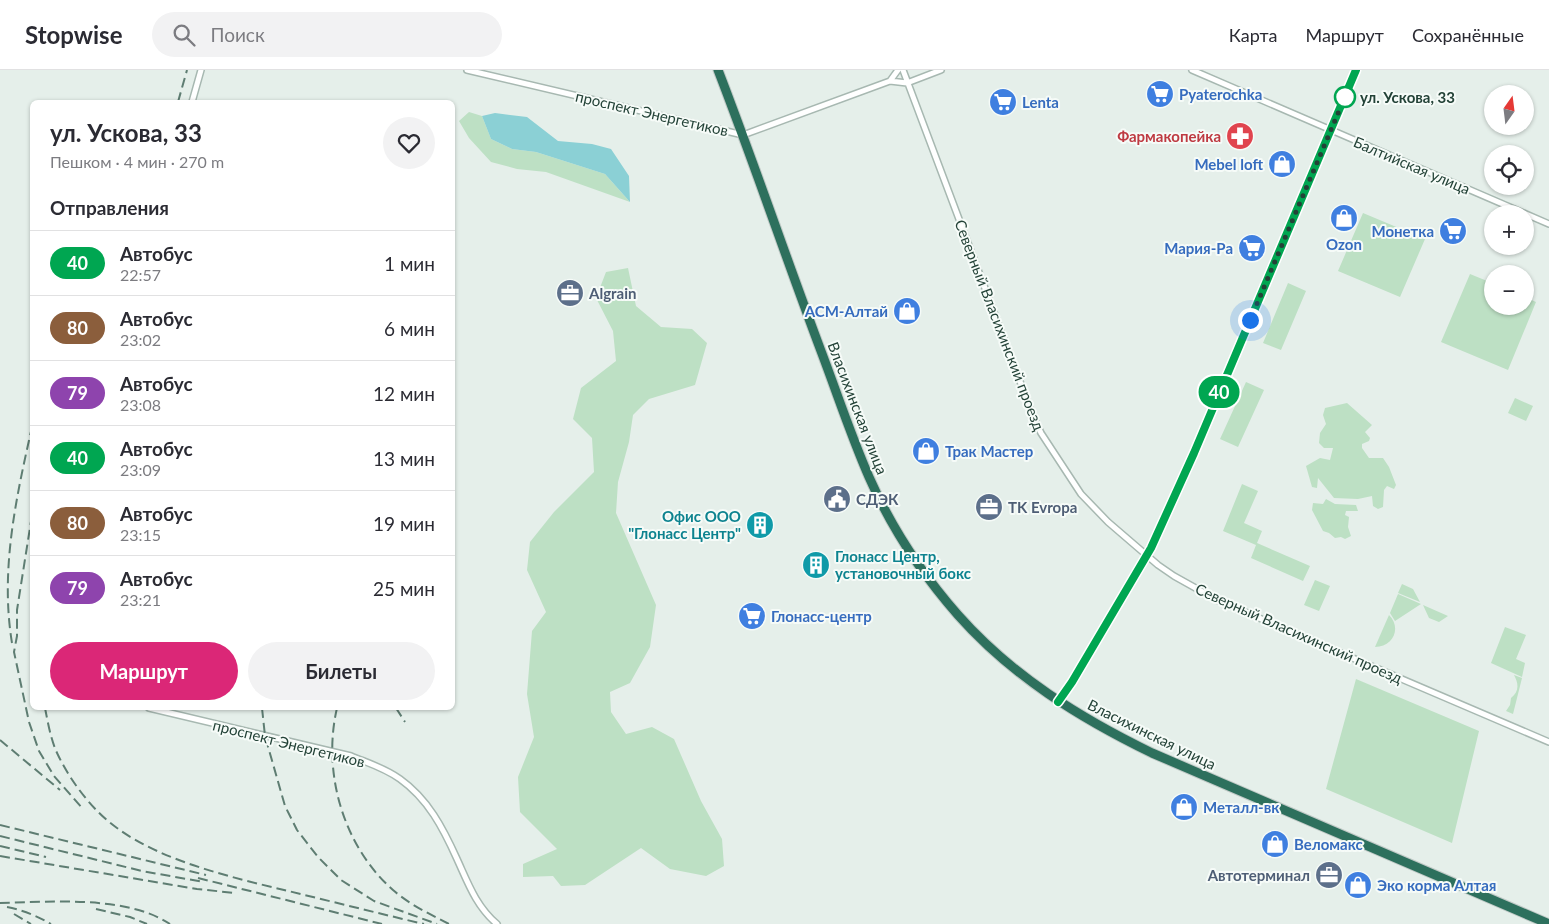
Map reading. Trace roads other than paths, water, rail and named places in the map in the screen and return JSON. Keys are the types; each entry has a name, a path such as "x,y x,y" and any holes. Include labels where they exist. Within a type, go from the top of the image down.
{"highway":[{"name":"Власихинская улица","path":"718,70 782,247 869,477 907,547 933,584 980,639 1019,674 1058,702 1111,733 1152,753 1549,924"}],"street":[{"path":"192,100 200,70"},
{"name":"проспект Энергетиков","path":"467,70 743,135 890,81"},
{"path":"898,70 890,81 907,83 941,70"},
{"name":"Северный Власихинский проезд","path":"903,70 1033,416 1081,494 1108,522 1147,555 1174,576 1217,600 1549,742"},
{"name":"Балтийская улица","path":"1192,70 1549,224"},
{"path":"1058,702 1072,682 1147,555 1194,453 1356,70"},
{"name":"проспект Энергетиков","path":"158,710 351,756 382,768 400,778 435,815 466,883 480,906 497,924"}],"water":[{"path":"495,113 527,117 558,141 592,144 611,149 629,176 630,202 605,174 536,152 512,149 491,139 482,116"}],"railway":[{"path":"179,100 187,70"},
{"path":"12,643 9,616 9,561 15,507 30,436"},
{"path":"30,528 17,610 17,636 14,652 29,722 39,751 54,776 83,809"},
{"path":"45,710 56,750 76,785 99,813 135,840 175,859 219,873 424,924"},
{"path":"262,710 265,736 285,806 297,830 318,857 341,880 374,901 437,924"},
{"path":"337,710 332,757 335,782 349,830 361,852 393,890 413,905 449,924"},
{"path":"397,710 405,722"},
{"path":"0,740 60,790"},
{"path":"0,825 206,875"},
{"path":"0,836 142,871 204,882"},
{"path":"0,846 46,857"},
{"path":"0,856 197,889 235,893"},
{"path":"198,878 382,924"},
{"path":"0,903 88,902 111,904 132,908 170,924"},
{"path":"7,907 30,914 51,924"},
{"path":"96,909 130,917 147,924"},
{"path":"14,914 31,924"}],"place":[{"name":"Pyaterochka","path":"1160,94"},
{"name":"ул. Ускова, 33","path":"1345,97"},
{"name":"Lenta","path":"1003,102"},
{"name":"Фармакопейка","path":"1240,136"},
{"name":"Mebel loft","path":"1282,164"},
{"name":"Ozon","path":"1344,218"},
{"name":"Монетка","path":"1453,231"},
{"name":"Мария-Ра","path":"1252,248"},
{"name":"Algrain","path":"570,293"},
{"name":"АСМ-Алтай","path":"907,311"},
{"name":"Трак Мастер","path":"926,451"},
{"name":"СДЭК","path":"837,499"},
{"name":"TK Evropa","path":"989,507"},
{"name":"Офис ООО \"Глонасс Центр\"","path":"760,525"},
{"name":"Глонасс Центр, установочный бокс","path":"816,565"},
{"name":"Глонасс-центр","path":"752,616"},
{"name":"Металл-вк","path":"1184,807"},
{"name":"Веломакс","path":"1275,844"},
{"name":"Автотерминал","path":"1329,875"},
{"name":"Эко корма Алтая","path":"1358,885"}]}
